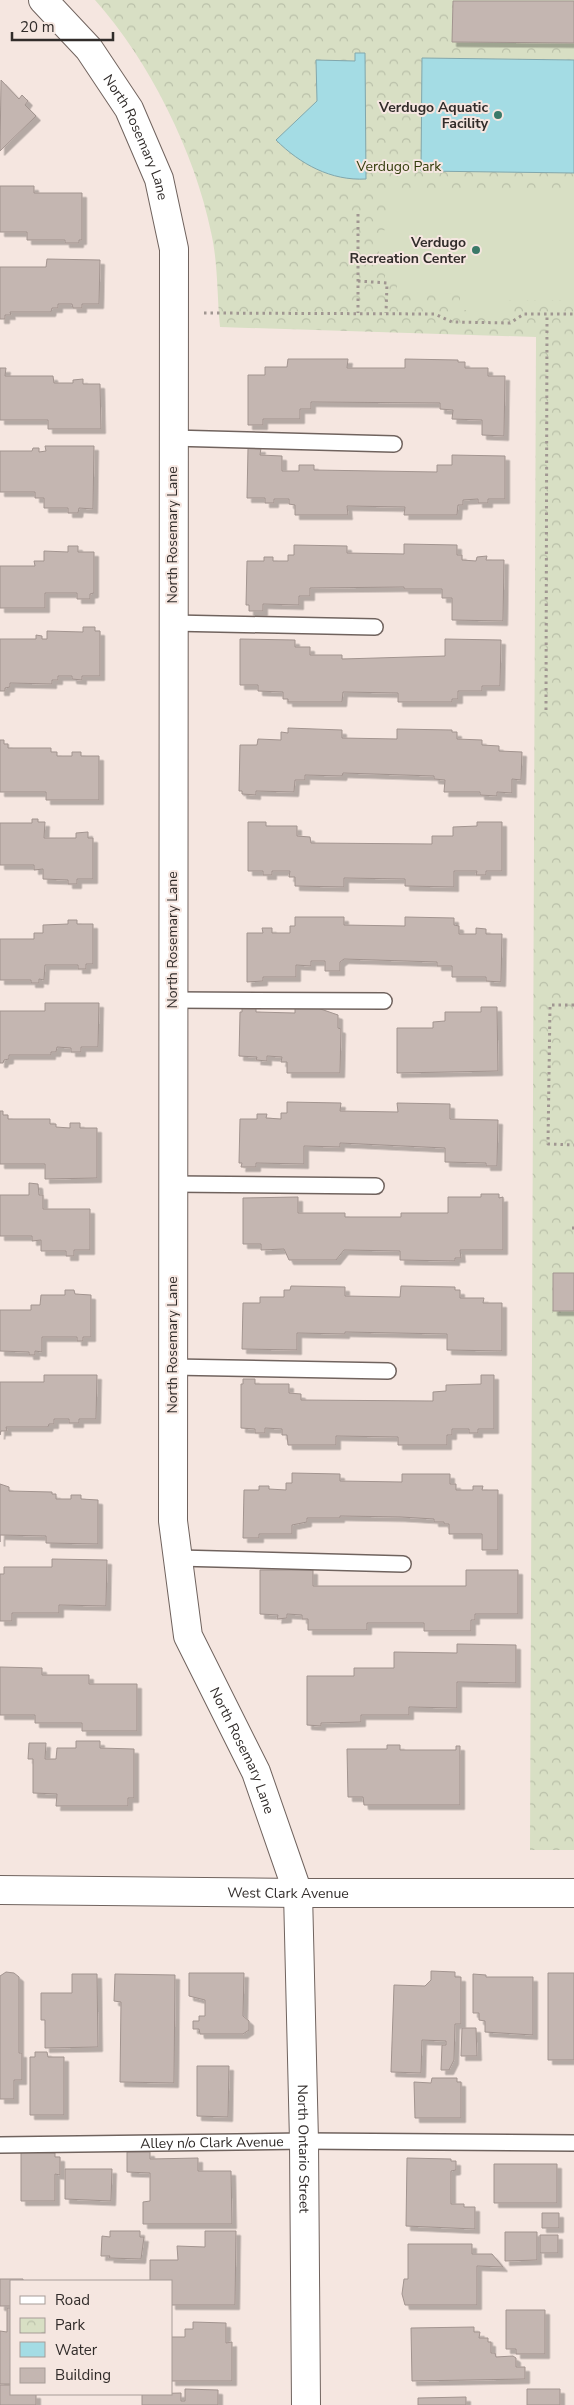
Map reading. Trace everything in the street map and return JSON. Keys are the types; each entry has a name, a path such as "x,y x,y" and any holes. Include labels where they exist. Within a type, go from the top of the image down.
{"street":[{"name":"North Rosemary Lane","path":"43,0 88,49 129,109 159,179 174,250 172,438 173,1521 188,1636 256,1772 298,1893"},
{"name":"West Clark Avenue","path":"0,1890 574,1893"},
{"name":"North Ontario Street","path":"298,1893 304,2141 306,2405"}],"lane":[{"path":"172,438 394,444"},
{"path":"172,623 376,627"},
{"path":"172,1000 384,1001"},
{"path":"172,1184 376,1186"},
{"path":"172,1367 388,1371"},
{"path":"178,1558 403,1564"},
{"name":"Alley n/o Clark Avenue","path":"0,2145 304,2141 574,2143"}],"path":[{"path":"358,214 358,313"},
{"path":"358,281 387,283 386,314"},
{"path":"173,312 435,314 452,322 510,323 524,314 574,314"},
{"path":"546,710 547,314"},
{"path":"574,1005 550,1005 548,1144 574,1144"}],"green space":[{"name":"Verdugo Park","path":"95,0 574,0 574,1850 530,1850 536,337 220,327 213,243 204,202 194,171 182,140 151,79 134,50"},
{"name":"Verdugo Recreation Center","path":"386,188 574,188 574,300 504,300 504,315 467,315 466,310 460,310 460,294 397,293 397,280 385,280 385,269 379,269 379,231 386,230"},
{"path":"571,567 574,567 574,688 572,688"}],"water":[{"path":"355,53 365,53 366,179 353,179 328,174 295,156 276,140 317,101 316,60 355,61"},
{"name":"Verdugo Aquatic Facility","path":"422,58 574,60 574,173 421,171"}],"building":[{"path":"453,1 574,1 574,43 452,42"},
{"path":"1,80 19,99 22,95 28,101 25,105 36,116 0,151"},
{"path":"0,186 34,186 34,193 82,193 82,240 79,240 79,243 65,243 65,240 27,240 27,232 0,232"},
{"path":"47,259 100,260 99,304 82,304 82,308 73,308 72,304 58,304 58,308 52,308 51,312 10,312 11,315 5,315 5,319 0,319 0,267 46,267"},
{"path":"288,359 348,359 347,368 405,368 405,359 458,360 458,362 465,362 465,368 488,368 488,376 505,376 504,436 482,435 482,420 452,419 453,410 440,409 440,403 311,402 311,409 300,409 300,419 263,419 263,425 248,425 248,375 265,375 265,367 287,367"},
{"path":"0,368 6,368 5,376 53,376 54,383 73,383 73,380 83,379 83,384 100,384 101,429 48,429 48,420 0,420"},
{"path":"45,446 94,446 93,509 79,508 78,513 68,513 68,508 44,508 44,498 35,498 35,492 0,492 0,451 32,451 33,448 39,448 39,452 46,451"},
{"path":"248,448 261,448 260,455 282,456 282,471 299,471 299,465 314,465 314,470 437,472 437,465 452,465 452,455 505,456 505,499 488,499 488,503 478,503 478,499 463,500 463,505 458,505 457,515 404,515 405,507 347,506 348,515 295,515 295,505 289,504 289,499 274,499 274,503 265,503 265,498 247,498"},
{"path":"404,544 457,545 457,555 462,555 462,560 476,561 477,557 487,556 486,560 504,560 503,621 452,620 452,598 442,598 442,589 404,589 404,587 310,588 310,596 299,596 299,605 263,604 263,611 249,611 249,605 246,605 247,561 264,561 264,557 273,557 273,561 288,561 288,555 294,555 294,545 347,546 347,553 404,554"},
{"path":"68,546 78,546 78,552 94,552 94,593 90,594 90,599 77,599 77,593 45,593 45,608 0,608 0,566 35,566 34,561 44,561 44,551 68,552"},
{"path":"83,627 95,627 95,631 100,631 100,676 82,676 82,680 72,679 72,676 58,676 58,680 52,680 52,684 10,683 10,687 5,688 5,691 0,691 0,639 36,639 36,635 42,636 42,639 47,639 47,631 83,632"},
{"path":"240,639 295,640 295,647 310,647 310,655 342,655 342,659 445,656 445,639 501,640 500,686 482,686 482,691 458,691 458,699 452,699 452,702 398,702 398,693 343,692 342,702 288,702 288,699 283,699 283,692 258,691 258,685 240,685"},
{"path":"288,728 342,730 342,738 397,739 397,729 452,730 452,732 457,732 457,739 482,740 482,745 499,746 499,751 522,752 521,780 512,779 512,793 497,792 497,796 480,795 480,792 444,792 445,780 434,779 434,776 343,773 342,776 305,775 305,780 295,780 294,792 256,791 256,795 242,794 242,791 239,791 240,745 257,745 258,739 281,740 281,732 288,733"},
{"path":"0,740 4,740 4,744 8,744 8,748 51,748 51,752 57,752 57,756 72,756 72,752 81,752 81,756 99,756 99,800 46,800 46,792 0,792"},
{"path":"32,819 38,819 38,822 45,822 44,838 76,838 76,833 88,832 88,838 93,838 93,879 77,879 77,884 68,884 68,880 43,879 43,869 34,870 34,865 0,865 0,823 32,823"},
{"path":"248,822 266,822 266,826 297,826 297,836 310,837 311,843 432,844 432,836 453,836 453,827 477,826 477,822 502,822 502,871 486,871 486,875 476,875 477,871 454,871 454,887 405,886 405,879 344,878 344,887 295,886 295,877 289,877 290,871 272,871 272,875 263,875 263,871 248,871"},
{"path":"295,917 344,917 344,925 405,926 405,917 454,918 454,925 459,926 459,934 476,934 476,928 486,929 486,934 502,934 501,982 486,981 486,977 452,977 452,966 437,966 437,962 344,959 340,962 340,971 325,971 325,961 311,961 311,966 296,965 296,977 263,977 263,981 247,982 247,933 263,933 262,928 272,928 272,933 290,933 290,926 295,926"},
{"path":"68,920 77,920 77,924 93,924 93,964 86,964 86,969 78,969 78,965 45,965 44,980 39,979 39,983 31,983 31,980 0,980 0,939 34,939 34,933 43,933 43,925 68,924"},
{"path":"45,1003 99,1003 98,1047 81,1047 81,1052 71,1052 71,1048 57,1047 56,1052 51,1052 51,1055 9,1055 9,1059 0,1063 0,1011 45,1011"},
{"path":"295,1005 309,1005 338,1015 338,1028 341,1029 340,1073 287,1073 287,1062 281,1062 282,1057 267,1056 267,1061 256,1060 257,1057 239,1056 240,1012 242,1012 242,1008 256,1008 256,1012 295,1013"},
{"path":"481,1007 497,1007 498,1071 397,1073 397,1028 433,1028 433,1022 445,1021 445,1012 481,1012"},
{"path":"287,1102 341,1103 340,1111 398,1112 397,1103 450,1104 450,1119 498,1120 497,1166 486,1166 486,1163 445,1162 445,1148 340,1143 340,1147 304,1146 304,1164 256,1163 256,1167 241,1167 242,1163 239,1163 240,1119 257,1119 257,1114 267,1114 266,1118 281,1119 281,1113 287,1113"},
{"path":"0,1111 3,1111 3,1115 8,1115 8,1119 50,1119 50,1124 56,1124 56,1127 70,1128 70,1123 80,1123 80,1128 97,1128 97,1178 45,1179 45,1164 0,1164"},
{"path":"29,1183 38,1184 39,1195 43,1195 43,1209 90,1209 90,1250 74,1250 74,1256 66,1256 66,1251 41,1251 41,1240 32,1241 32,1236 0,1236 0,1195 29,1195"},
{"path":"481,1194 499,1194 499,1198 503,1197 503,1250 460,1250 461,1258 455,1258 455,1261 400,1260 400,1251 344,1250 336,1260 289,1260 284,1249 261,1250 261,1244 243,1244 243,1198 298,1197 298,1213 345,1213 345,1217 401,1217 401,1213 448,1213 448,1197 481,1197"},
{"path":"553,1273 574,1273 574,1311 553,1311"},
{"path":"291,1286 345,1287 345,1296 400,1297 401,1286 455,1287 455,1290 460,1290 460,1298 484,1298 483,1303 502,1303 502,1351 447,1350 447,1334 345,1332 345,1334 297,1333 297,1350 242,1349 243,1303 260,1303 260,1297 284,1297 284,1290 290,1290"},
{"path":"65,1290 74,1290 75,1294 91,1295 91,1337 83,1337 83,1341 77,1341 77,1337 42,1337 42,1352 35,1351 35,1355 29,1355 29,1352 0,1351 0,1310 31,1310 31,1305 40,1305 41,1295 65,1295"},
{"path":"44,1375 97,1375 96,1419 79,1419 79,1423 69,1423 69,1419 54,1419 54,1424 49,1424 48,1427 6,1427 7,1431 1,1431 0,1435 0,1382 44,1382"},
{"path":"481,1375 494,1375 494,1429 478,1429 478,1433 469,1433 469,1429 452,1429 452,1435 447,1435 447,1445 398,1445 398,1437 336,1436 336,1445 288,1445 287,1435 282,1435 282,1429 265,1428 265,1433 255,1433 255,1429 241,1428 241,1384 243,1384 243,1379 255,1379 255,1384 289,1384 289,1393 301,1394 301,1400 433,1401 433,1392 446,1391 446,1385 481,1384"},
{"path":"292,1473 340,1474 340,1481 402,1482 402,1474 450,1474 450,1484 456,1484 456,1490 473,1490 473,1486 483,1486 482,1490 498,1490 498,1550 482,1550 482,1534 449,1534 449,1524 444,1524 444,1522 434,1522 434,1519 401,1517 340,1516 340,1518 307,1518 307,1522 292,1525 292,1534 259,1534 259,1538 243,1538 244,1490 259,1490 259,1486 269,1486 269,1489 286,1490 286,1483 292,1483"},
{"path":"0,1484 9,1487 9,1491 52,1492 52,1494 56,1494 56,1499 71,1499 71,1495 81,1495 81,1499 98,1500 98,1544 46,1543 46,1536 0,1535"},
{"path":"52,1559 107,1560 106,1606 59,1605 59,1613 12,1613 12,1621 0,1621 0,1574 4,1574 4,1567 52,1567"},
{"path":"260,1570 313,1570 313,1586 466,1586 466,1570 518,1570 518,1614 475,1614 475,1620 471,1620 471,1631 424,1631 424,1623 367,1623 367,1630 308,1630 308,1619 302,1619 302,1615 287,1614 287,1618 277,1619 278,1615 260,1614"},
{"path":"457,1644 516,1645 516,1683 457,1682 457,1708 409,1707 409,1715 361,1715 361,1722 321,1723 321,1726 307,1725 307,1676 354,1676 354,1668 394,1668 394,1652 457,1653"},
{"path":"0,1667 42,1668 42,1675 89,1675 89,1684 137,1684 137,1731 82,1731 82,1723 35,1723 35,1715 0,1715"},
{"path":"76,1741 100,1741 100,1748 134,1749 134,1798 128,1798 128,1806 56,1806 57,1794 33,1793 33,1759 28,1759 29,1743 46,1743 45,1759 56,1759 57,1748 76,1748"},
{"path":"387,1745 400,1745 400,1750 456,1750 456,1746 460,1746 460,1805 364,1805 363,1797 348,1797 347,1749 387,1749"},
{"path":"431,1971 455,1972 455,1977 461,1977 461,2024 455,2024 454,2060 449,2070 441,2070 442,2045 446,2045 446,2041 422,2040 421,2073 391,2072 394,1985 425,1986 431,1980"},
{"path":"6,1972 14,1973 19,1977 19,2053 22,2053 22,2080 14,2080 14,2099 0,2099 0,1976"},
{"path":"189,1973 244,1973 243,2016 249,2021 249,2030 243,2034 200,2034 199,2029 193,2029 193,2021 199,2021 199,2016 205,2016 205,2000 189,1996"},
{"path":"548,1973 574,1973 574,2060 548,2060"},
{"path":"72,1974 97,1974 98,2047 45,2048 45,2020 41,2020 41,1993 72,1993"},
{"path":"115,1974 175,1975 174,2083 120,2082 121,2002 114,2001"},
{"path":"473,1974 486,1975 486,1977 533,1977 533,2035 485,2032 485,2021 479,2020 479,2013 473,2013"},
{"path":"462,2028 476,2028 477,2056 461,2056"},
{"path":"35,2052 47,2052 48,2057 64,2057 64,2115 30,2115 30,2057 35,2057"},
{"path":"197,2066 229,2066 228,2117 197,2116"},
{"path":"432,2078 457,2078 457,2082 461,2082 461,2118 415,2118 414,2082 431,2083"},
{"path":"21,2152 55,2153 55,2157 60,2157 60,2175 55,2174 55,2201 21,2201"},
{"path":"127,2152 150,2152 150,2159 198,2158 198,2171 231,2171 232,2224 143,2224 143,2202 150,2201 150,2173 127,2172"},
{"path":"407,2158 451,2159 451,2161 456,2161 456,2170 451,2171 451,2204 464,2204 464,2207 475,2207 475,2229 406,2226"},
{"path":"494,2164 557,2164 557,2203 494,2203"},
{"path":"65,2169 112,2169 111,2201 65,2199"},
{"path":"542,2213 559,2213 559,2228 542,2228"},
{"path":"110,2231 140,2231 140,2237 144,2237 141,2259 101,2256 102,2236 110,2237"},
{"path":"205,2231 236,2231 235,2305 172,2305 172,2280 150,2280 150,2260 178,2260 177,2246 205,2247"},
{"path":"505,2232 537,2232 537,2260 505,2261"},
{"path":"540,2235 558,2235 558,2253 540,2253"},
{"path":"408,2244 472,2244 472,2254 492,2254 503,2267 477,2266 477,2305 405,2305 402,2294 404,2279 408,2279"},
{"path":"0,2279 23,2279 10,2280 10,2306 0,2306"},
{"path":"7,2308 10,2308 10,2384 0,2384 0,2331 7,2332"},
{"path":"506,2310 545,2310 545,2354 516,2354 516,2349 506,2349"},
{"path":"193,2322 226,2323 226,2343 232,2342 232,2381 172,2381 172,2337 185,2337 185,2329 193,2329"},
{"path":"474,2327 474,2332 480,2332 479,2338 488,2338 488,2342 491,2342 491,2353 495,2353 496,2357 513,2356 516,2358 516,2367 525,2367 525,2379 412,2381 411,2328"},
{"path":"0,2385 10,2385 10,2395 36,2395 36,2405 0,2405"},
{"path":"185,2389 218,2390 218,2405 142,2405 142,2395 172,2395 172,2393 181,2393 181,2401 185,2401"},
{"path":"527,2389 560,2389 560,2405 527,2405"},
{"path":"466,2397 466,2405 418,2405 418,2398"}],"place":[{"name":"Verdugo Aquatic Facility","path":"498,115"},
{"name":"Verdugo Recreation Center","path":"476,250"}]}
